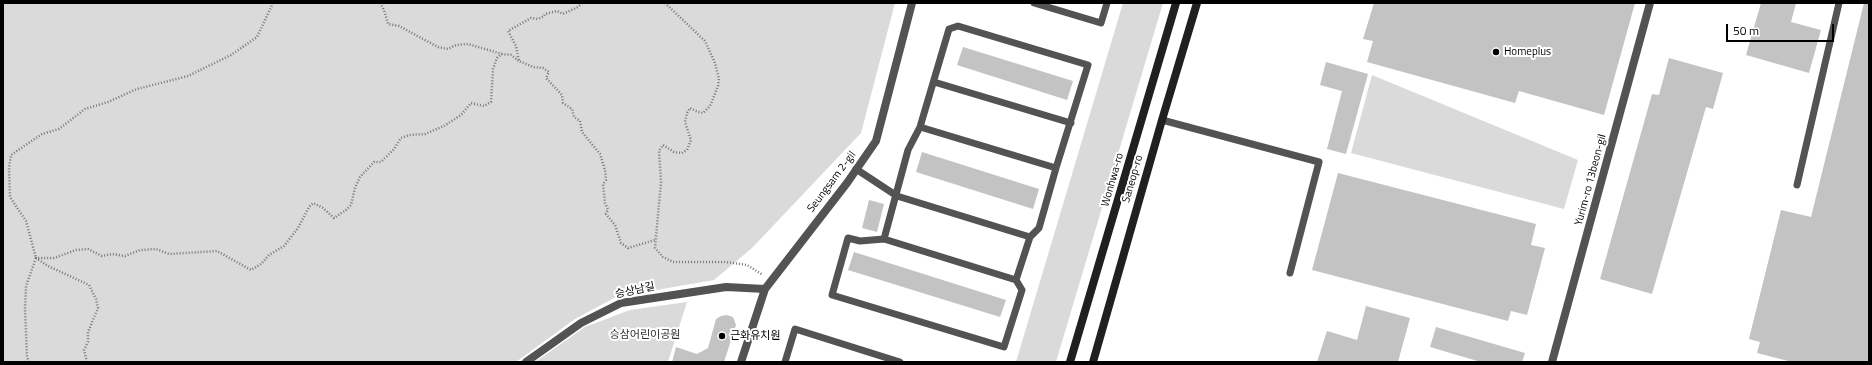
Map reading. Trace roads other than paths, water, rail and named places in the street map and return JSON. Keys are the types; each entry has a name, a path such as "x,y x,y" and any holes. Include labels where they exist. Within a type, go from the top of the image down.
{"street":[{"name":"Seungsam 2-gil","path":"741,362 764,289 876,141 912,3"},
{"name":"Wonhwa-ro","path":"1070,362 1176,3"},
{"name":"Saneop-ro","path":"1093,362 1197,3"},
{"name":"Yurim-ro 13beon-gil","path":"1552,362 1650,3"},
{"name":"승상남길","path":"526,362 581,323 621,303 726,287 764,289"}],"lane":[{"path":"1034,3 1101,23 1107,3"},
{"path":"1797,185 1839,3"},
{"path":"884,239 908,150 920,127 949,29 958,26 1088,65 1038,228 1030,237 1016,280"},
{"path":"934,82 1071,123"},
{"path":"1162,120 1319,162 1290,273"},
{"path":"920,127 1056,168"},
{"path":"856,169 896,196 1030,237"},
{"path":"848,238 860,241 884,239 1016,280 1022,290 1004,347 832,295 848,238"},
{"path":"785,362 795,329 900,362"}],"place":[{"name":"Homeplus","path":"1496,52"},
{"name":"근화유치원","path":"722,336"}],"park label":[{"name":"승삼어린이공원","path":"645,335"}]}
